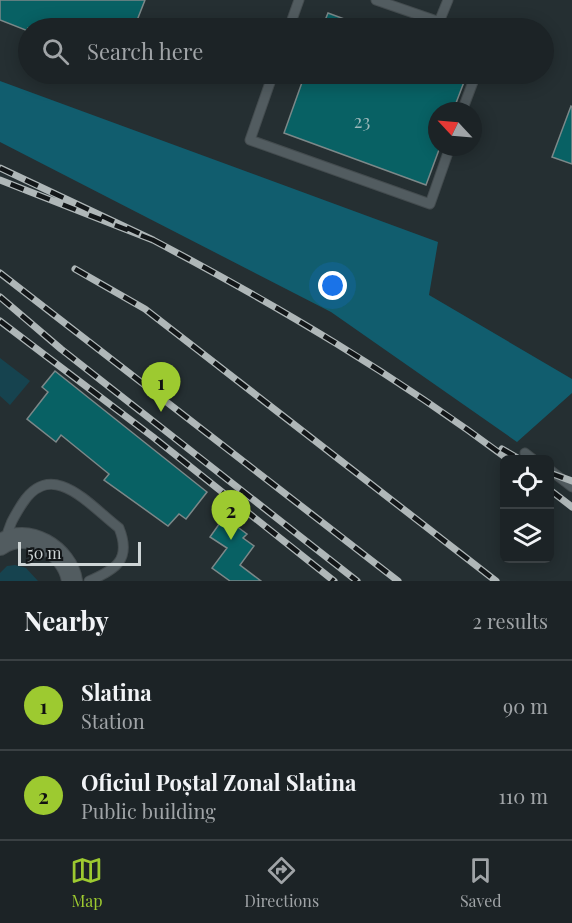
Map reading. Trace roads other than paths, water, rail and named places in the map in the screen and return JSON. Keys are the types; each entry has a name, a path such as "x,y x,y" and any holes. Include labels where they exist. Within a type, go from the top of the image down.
{"street":[{"path":"3,543 29,538 49,546 62,557 71,572 72,581"}],"lane":[{"path":"293,18 299,0"},
{"path":"376,0 428,18"},
{"path":"441,18 448,0"},
{"path":"270,84 250,140 430,204 447,156"},
{"path":"465,102 472,84"},
{"path":"554,474 572,487"},
{"path":"3,543 9,525 32,490 45,484 66,487 119,528 122,534 123,548 118,564 112,571 89,581"}],"railway":[{"path":"0,168 153,240 0,180"},
{"path":"153,240 291,316 379,370 502,455"},
{"path":"75,269 145,309 496,581"},
{"path":"0,273 398,581"},
{"path":"0,297 61,349 357,581"},
{"path":"0,321 153,437 334,581"},
{"path":"502,449 512,455"},
{"path":"554,474 572,481"},
{"path":"554,493 572,507"}],"place":[{"name":"Slatina","path":"161,412"},
{"name":"Oficiul Poștal Zonal Slatina","path":"231,540"}]}
